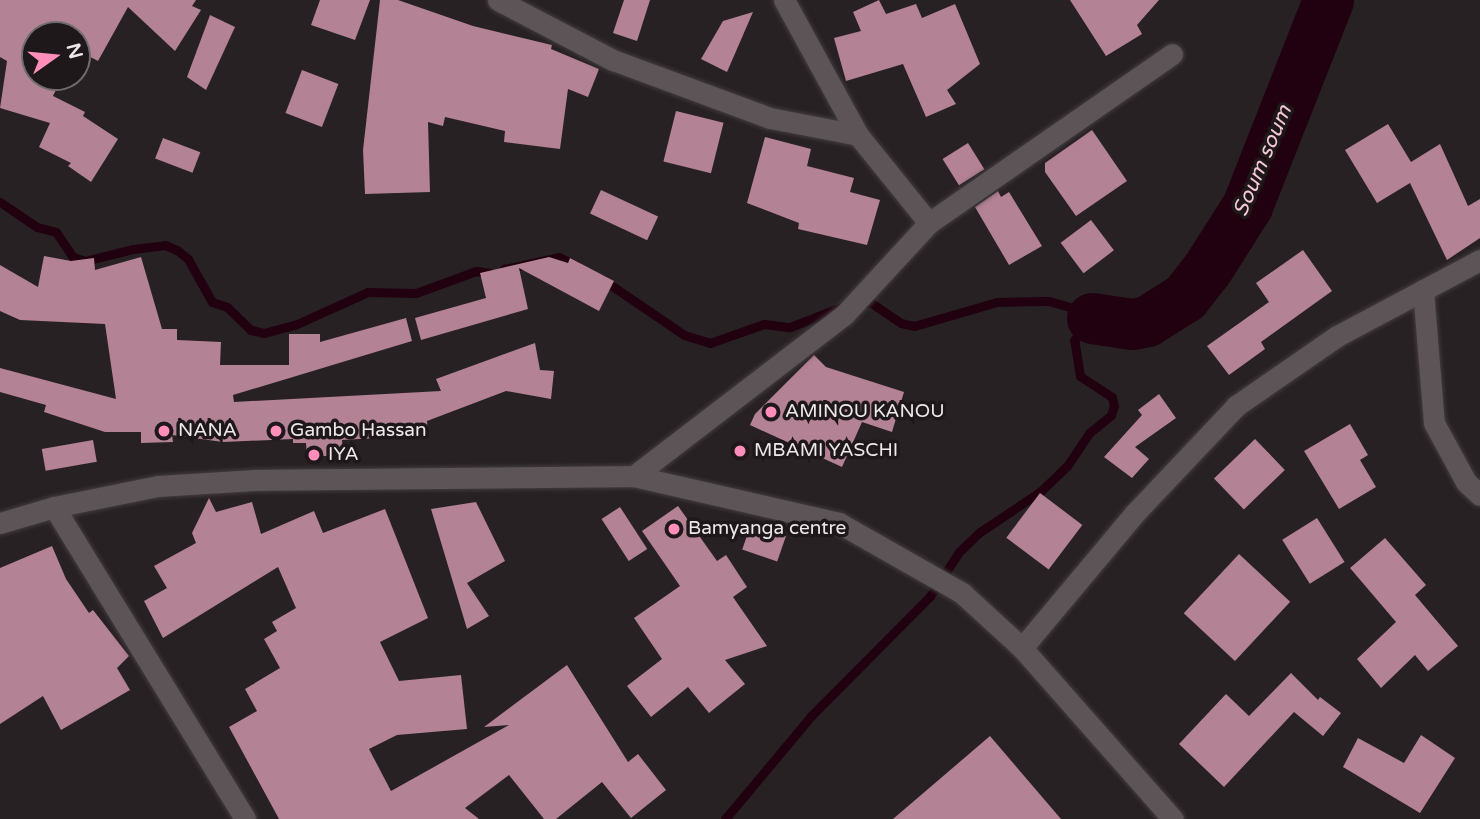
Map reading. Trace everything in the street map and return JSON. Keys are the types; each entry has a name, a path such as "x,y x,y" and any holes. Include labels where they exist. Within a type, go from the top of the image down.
{"street":[{"path":"498,0 613,60 770,118 858,135"},
{"path":"784,0 858,135 929,223"},
{"path":"634,476 844,315 929,223 1172,54"},
{"path":"1022,649 1133,514 1236,406 1337,335 1480,260"},
{"path":"1423,290 1434,423 1466,482 1480,495"},
{"path":"0,523 54,506 158,486 241,481 634,476 839,523 962,593 1022,649 1173,819"},
{"path":"54,506 245,819"}],"building":[{"path":"0,0 196,0 192,6 201,10 175,51 128,7 98,61 91,57 91,21 21,21 21,91 55,91 53,96 85,112 83,116 118,139 91,182 68,166 71,163 39,147 50,123 0,108 7,61 0,57"},
{"path":"320,0 370,0 355,40 311,25"},
{"path":"380,0 398,0 473,26 552,45 551,49 599,69 588,97 568,89 560,149 504,142 505,131 445,117 443,126 428,122 430,192 365,194 363,150"},
{"path":"624,0 650,0 637,41 613,33"},
{"path":"879,0 886,14 916,4 922,18 955,4 980,64 947,90 956,104 926,117 903,64 846,81 834,38 861,31 853,12"},
{"path":"1070,0 1159,0 1137,25 1142,34 1106,56"},
{"path":"753,12 727,72 701,59 723,21"},
{"path":"210,15 235,27 206,90 187,77"},
{"path":"302,70 338,84 322,127 286,113"},
{"path":"676,111 724,123 711,173 663,161"},
{"path":"1388,124 1411,162 1440,144 1468,206 1480,199 1480,238 1447,260 1410,183 1377,203 1345,150"},
{"path":"1092,130 1127,181 1076,216 1045,172 1045,163"},
{"path":"765,137 811,149 807,166 854,178 850,192 880,200 867,245 798,229 799,223 747,203"},
{"path":"163,138 200,152 192,173 155,159"},
{"path":"968,143 984,169 959,185 943,159"},
{"path":"601,190 658,217 647,240 590,214"},
{"path":"998,191 1001,197 1009,192 1042,246 1009,265 975,207"},
{"path":"1091,220 1114,250 1084,273 1061,243"},
{"path":"1303,250 1332,291 1261,342 1265,349 1229,375 1207,346 1269,302 1256,283"},
{"path":"44,256 71,261 94,258 95,270 141,257 162,329 177,329 177,340 221,342 220,365 289,365 289,334 320,334 320,342 406,318 412,341 233,395 234,402 441,391 436,379 535,343 540,370 554,371 551,399 506,391 427,421 428,435 342,440 343,455 307,457 306,443 293,443 293,439 223,442 172,435 173,442 141,443 141,432 105,432 44,412 46,405 0,392 0,368 116,399 105,324 20,320 0,311 0,265 38,287"},
{"path":"549,257 568,263 570,258 614,281 599,311 519,268 528,309 421,340 415,318 486,298 480,273"},
{"path":"814,355 826,367 904,392 892,432 862,422 842,467 750,425 755,414"},
{"path":"1159,394 1176,418 1135,447 1149,459 1132,478 1104,457 1142,415 1138,410"},
{"path":"1350,424 1368,455 1360,460 1376,487 1339,509 1304,451"},
{"path":"1255,439 1285,470 1244,510 1214,479"},
{"path":"93,440 97,462 46,471 42,449"},
{"path":"1040,493 1082,525 1049,570 1006,538"},
{"path":"209,498 216,512 252,502 261,534 314,511 323,533 385,509 428,618 380,642 399,681 461,675 467,729 397,735 369,749 391,791 509,725 484,727 567,665 628,762 638,754 666,790 631,818 602,782 556,819 544,819 509,775 465,808 479,819 279,819 229,727 257,711 245,689 280,668 264,639 277,631 272,622 296,608 278,567 163,638 144,601 167,588 154,566 196,543 192,533"},
{"path":"476,502 505,561 467,583 489,616 467,629 431,509"},
{"path":"678,506 717,561 726,555 747,587 733,597 767,646 725,660 745,684 709,713 688,687 651,717 627,686 662,659 634,618 680,586 642,531"},
{"path":"620,507 647,549 629,561 602,519"},
{"path":"1317,518 1345,562 1310,584 1282,540"},
{"path":"751,524 786,536 777,562 742,550"},
{"path":"1385,538 1426,585 1415,595 1458,646 1428,671 1415,655 1381,688 1357,659 1396,622 1350,568"},
{"path":"52,546 66,579 89,613 93,610 129,656 117,668 130,690 61,730 43,696 0,724 0,568"},
{"path":"1239,554 1290,602 1235,661 1184,613"},
{"path":"1291,673 1318,700 1320,697 1341,713 1323,736 1294,712 1224,787 1179,744 1226,694 1249,716"},
{"path":"1421,735 1455,758 1420,813 1343,767 1358,738 1404,763"},
{"path":"990,736 1061,819 893,819"}],"waterway":[{"name":"Soum soum","path":"1092,318 1132,324 1147,321 1185,297 1207,269 1247,206 1328,0"},
{"path":"0,202 37,227 56,232 73,257 85,261 133,249 165,245 177,250 188,259 212,302 227,307 251,330 264,333 297,324 368,292 416,293 476,271 490,273"},
{"path":"504,269 559,257 577,266"},
{"path":"602,279 684,335 710,343 764,324 790,327 847,305"},
{"path":"725,819 811,716 930,596 959,552 980,532 1041,491 1067,466 1089,433 1111,415 1114,406 1112,397 1080,376 1074,340 1092,318 1080,310 1048,301 997,302 914,326 901,323 871,303 860,302"}],"place":[{"name":"AMINOU KANOU","path":"771,412"},
{"name":"NANA","path":"164,431"},
{"name":"Gambo Hassan","path":"276,431"},
{"name":"MBAMI YASCHI","path":"740,451"},
{"name":"IYA","path":"314,455"},
{"name":"Bamyanga centre","path":"674,529"}]}
